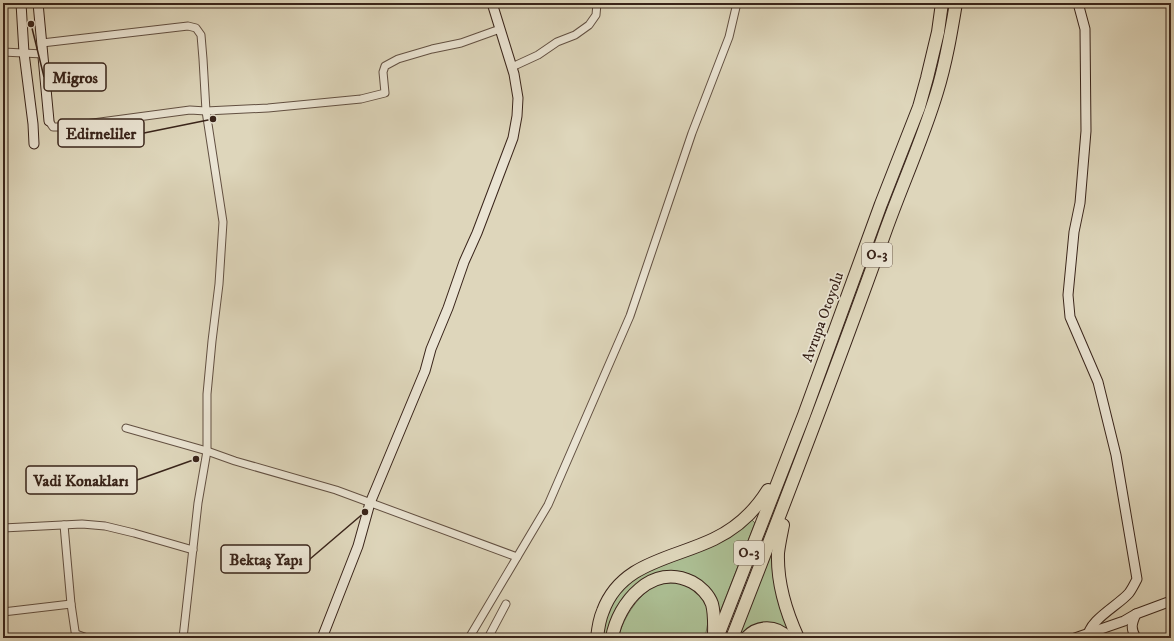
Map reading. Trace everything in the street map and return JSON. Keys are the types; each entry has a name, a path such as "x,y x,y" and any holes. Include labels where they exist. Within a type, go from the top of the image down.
{"highway":[{"name":"Avrupa Otoyolu","path":"715,638 804,415 881,204 919,107 938,32 942,3"},
{"name":"Avrupa Otoyolu","path":"732,638 785,504 885,232 928,122 938,91 950,44 956,3"},
{"path":"597,638 602,612 608,600 616,588 628,577 648,564 704,543 727,532 744,520 761,502 782,469"},
{"path":"785,504 778,554 780,580 787,610 798,638"},
{"path":"612,638 618,616 631,597 653,580 659,577 672,576 687,579 695,584 708,597 712,604 714,613 715,638"},
{"path":"746,638 759,629 769,628 780,631 788,638"}],"street":[{"path":"21,3 24,53 34,144"},
{"path":"38,3 49,122 52,126 64,127 190,110 206,111 268,108 361,99 385,93 383,72 385,66 398,59 432,49 461,44 500,29"},
{"path":"322,638 358,546 370,503 425,371 431,348 448,308 464,262 513,138 517,116 518,98 512,67 492,3"},
{"path":"512,67 538,55 557,42 575,35 589,25 596,15 597,3"},
{"path":"469,638 548,505 630,316 692,133 729,37 737,3"},
{"path":"1078,3 1085,29 1086,131 1080,203 1074,232 1068,295 1070,317 1098,382 1116,455 1137,579 1130,592 1092,625 1088,636"},
{"path":"42,43 188,26 196,28 201,35 206,111 223,222 219,284 207,394 206,451 198,503 183,638"},
{"path":"3,52 43,54"},
{"path":"126,428 336,490 517,557"},
{"path":"3,528 64,524 104,526 193,550"},
{"path":"64,524 70,604 76,636 87,638"},
{"path":"1075,638 1088,636 1124,621 1136,614 1171,601"},
{"path":"3,612 70,604"},
{"path":"488,638 506,604"},
{"path":"1136,614 1132,624 1133,634 1136,638"}],"green space":[{"path":"751,519 755,523 718,617 697,579 689,574 668,571 654,576 608,638 600,638 603,621 624,584"},
{"path":"773,548 793,635 783,629 738,638"},
{"path":"660,583 682,583 697,591 708,606 708,622 705,638 618,638 624,622 633,606 652,587"}],"place":[{"name":"Migros","path":"31,24"},
{"name":"Edirneliler","path":"213,119"},
{"name":"Vadi Konakları","path":"196,459"},
{"name":"Bektaş Yapı","path":"365,512"}]}
